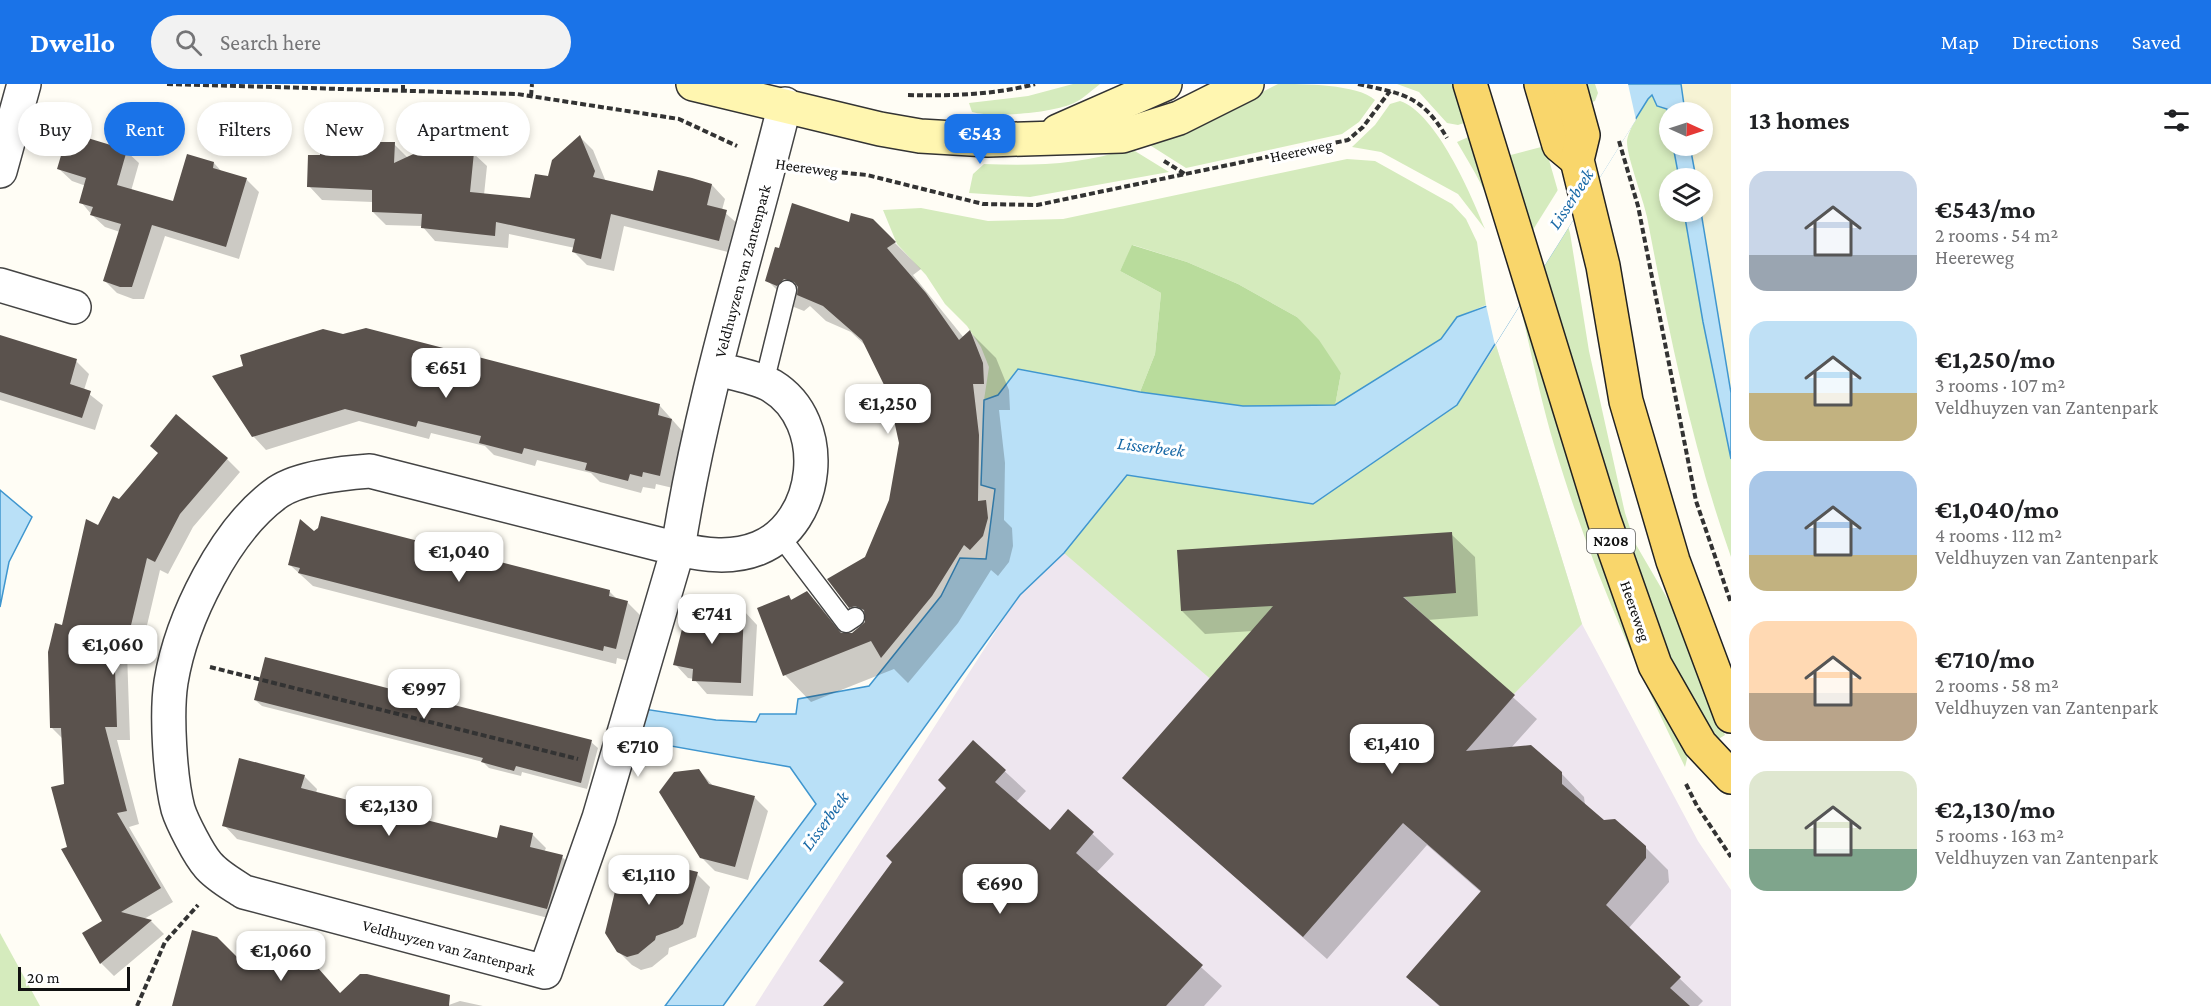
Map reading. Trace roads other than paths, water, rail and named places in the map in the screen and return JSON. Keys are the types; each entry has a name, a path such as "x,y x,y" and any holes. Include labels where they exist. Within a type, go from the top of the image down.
{"main road":[{"path":"693,84 785,104 880,129 920,136 988,140 1122,136 1179,118 1247,84"},
{"path":"1040,138 1165,84"},
{"name":"Heereweg","path":"1470,84 1534,284 1604,520 1655,665 1701,744 1731,777"},
{"path":"1541,84 1559,145 1577,160"},
{"path":"1569,84 1583,135 1577,160 1603,266 1626,401 1673,561 1731,716"}],"street":[{"path":"0,171 24,84"},
{"name":"Veldhuyzen van Zantenpark","path":"716,368 772,386 791,403 805,429 813,462 806,500 780,536 758,548 738,554 709,556 678,549 370,471 328,474 279,491 245,523 210,574 177,658 171,684 171,751 178,810 207,864 244,892 545,972 614,768 678,549 686,493 716,368 785,104"},
{"path":"0,285 74,307"}],"lane":[{"path":"764,383 788,290"},
{"path":"780,536 846,623 855,617"}],"water":[{"name":"Lisserbeek","path":"1627,84 1681,84 1684,102 1659,102 1659,107 1652,95 1648,99 1457,405 1313,504 1127,475 1064,553 1020,595 723,1006 665,1006 816,804 790,767 637,740 644,709 716,720 756,722 760,714 796,714 798,699 869,686 941,596 960,558 986,559 995,489 981,485 984,400 998,395 1018,369 1140,392 1243,406 1335,405 1441,339 1457,317 1490,305"},
{"path":"1675,156 1692,156 1694,168 1677,168"},
{"path":"1686,222 1703,222 1731,393 1731,459"},
{"path":"0,490 32,517 9,562 0,607"}]}
